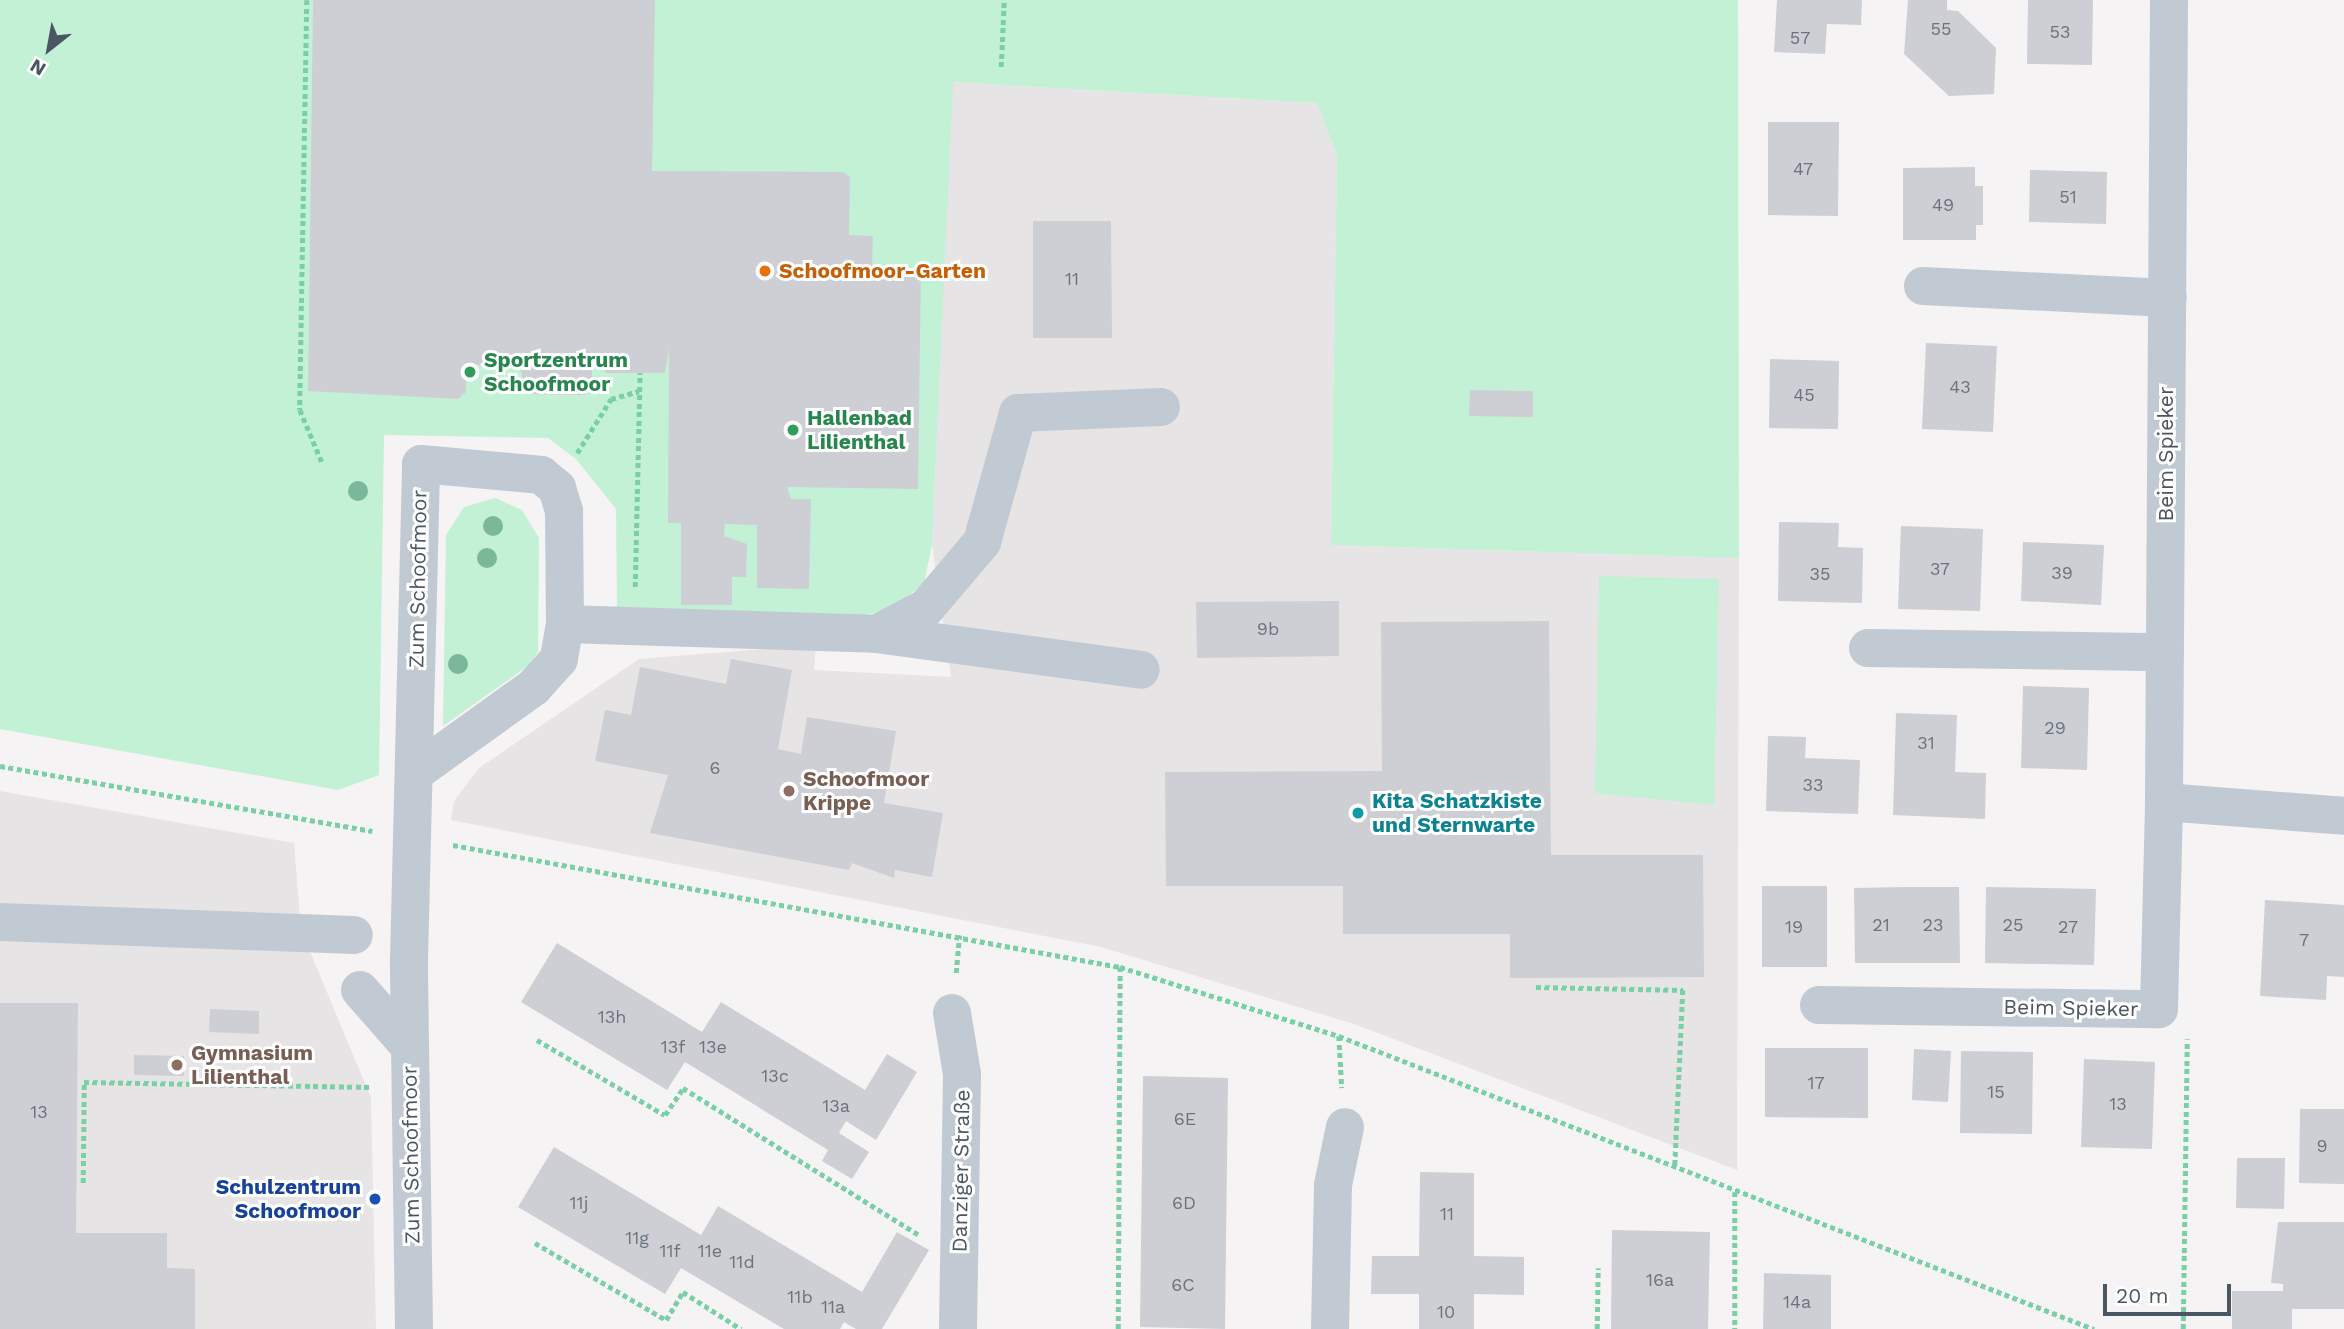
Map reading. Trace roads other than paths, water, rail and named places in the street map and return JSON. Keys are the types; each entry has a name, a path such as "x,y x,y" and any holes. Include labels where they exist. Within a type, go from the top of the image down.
{"street":[{"name":"Beim Spieker","path":"1819,1005 2159,1009 2164,802 2169,0"},
{"path":"1923,286 2168,298"},
{"path":"876,634 926,608 982,542 1018,413 1161,407"},
{"name":"Zum Schoofmoor","path":"414,1329 410,1047 421,464 524,470 551,481 564,511 565,624 551,671 417,771"},
{"path":"565,624 876,634 1141,670"},
{"path":"1868,648 2165,652"},
{"path":"2164,802 2344,816"},
{"path":"0,922 354,935"},
{"path":"360,990 410,1047"},
{"name":"Danziger Straße","path":"952,1013 962,1074 958,1329"},
{"path":"1330,1329 1333,1185 1345,1127"}],"place":[{"name":"Schoofmoor-Garten","path":"765,271"},
{"name":"Sportzentrum Schoofmoor","path":"470,372"},
{"name":"Hallenbad Lilienthal","path":"793,430"},
{"name":"Schoofmoor Krippe","path":"789,791"},
{"name":"Kita Schatzkiste und Sternwarte","path":"1358,813"},
{"name":"Gymnasium Lilienthal","path":"177,1065"},
{"name":"Schulzentrum Schoofmoor","path":"375,1199"}]}
